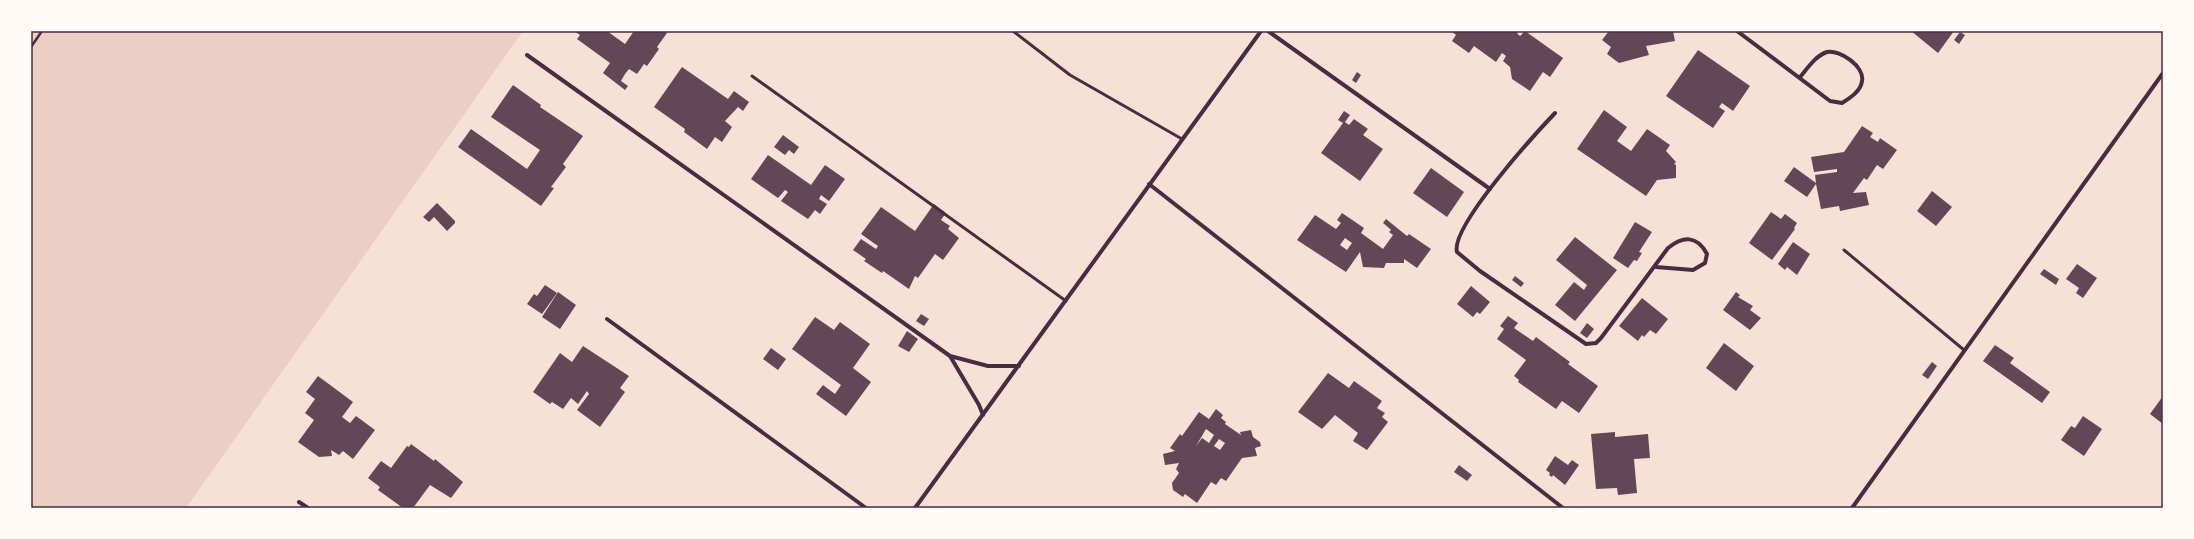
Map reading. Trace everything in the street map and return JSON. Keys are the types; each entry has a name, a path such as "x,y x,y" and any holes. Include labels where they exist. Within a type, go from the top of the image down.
{"street":[{"path":"915,508 1261,31"},
{"path":"1268,31 1490,189"},
{"path":"1738,31 1830,101 1842,103 1858,90 1862,81 1862,74 1853,62 1833,52 1827,52 1818,57 1800,77"},
{"path":"527,55 950,356 988,366 1018,366"},
{"path":"1852,508 2163,73"},
{"path":"1555,113 1510,161 1490,189 1456,242 1457,252 1480,271 1586,344 1596,343 1601,338 1656,267 1668,248 1676,241 1685,238 1696,241 1707,254 1704,263 1693,270 1656,267"},
{"path":"1149,184 1563,508"},
{"path":"607,319 866,508"},
{"path":"950,356 983,415"},
{"path":"299,502 308,508"}],"lane":[{"path":"1013,31 1070,75 1182,138"},
{"path":"752,76 1066,301"},
{"path":"1844,250 1964,350"}],"path":[{"path":"31,47 42,31"}],"shaded area":[{"path":"31,31 523,31 186,508 31,508"}],"building":[{"path":"574,31 607,31 625,44 634,31 664,31 667,33 657,47 659,49 647,66 644,64 637,74 629,69 625,74 621,81 628,86 625,90 603,73 610,63 577,39 580,35"},
{"path":"1451,31 1518,31 1517,33 1520,36 1525,31 1563,58 1550,77 1543,72 1530,91 1512,79 1510,67 1503,61 1506,56 1502,53 1496,62 1474,46 1469,53 1452,41 1456,35"},
{"path":"1609,31 1673,31 1675,41 1646,46 1649,55 1619,63 1607,54 1611,47 1602,40"},
{"path":"1911,31 1954,31 1938,53"},
{"path":"1960,32 1965,35 1959,44 1954,40"},
{"path":"1698,50 1750,86 1733,111 1722,103 1719,107 1725,111 1713,128 1666,96"},
{"path":"682,67 728,99 734,91 749,102 743,111 738,107 725,121 732,127 722,142 715,137 707,149 684,132 685,129 654,107"},
{"path":"1357,72 1361,75 1356,83 1352,80"},
{"path":"513,85 541,105 540,107 583,136 563,164 566,167 551,187 554,188 541,206 458,147 471,129 527,169 540,150 491,117"},
{"path":"1604,110 1627,127 1617,141 1631,151 1647,129 1670,145 1666,151 1676,162 1674,164 1676,165 1676,178 1657,180 1646,196 1577,149"},
{"path":"1344,111 1350,115 1345,122 1349,125 1354,119 1368,129 1363,135 1383,149 1360,181 1321,153 1343,123 1338,120"},
{"path":"1862,126 1873,133 1870,137 1878,142 1880,138 1897,150 1883,169 1877,165 1867,180 1864,178 1853,193 1866,192 1869,205 1840,211 1839,206 1821,209 1816,184 1807,197 1784,181 1794,167 1816,183 1815,175 1837,172 1837,169 1814,172 1811,157 1844,152"},
{"path":"783,135 799,147 794,154 789,150 785,155 774,147"},
{"path":"768,155 811,185 825,165 845,179 829,201 821,195 819,199 827,204 820,214 815,210 808,219 781,201 788,192 785,190 778,198 751,179"},
{"path":"1431,168 1464,192 1447,217 1413,193"},
{"path":"1932,191 1952,207 1936,226 1917,211"},
{"path":"437,203 455,221 455,223 447,231 434,217 429,222 423,217"},
{"path":"934,204 946,213 941,220 950,226 948,229 959,238 943,260 935,254 918,278 915,276 909,289 883,271 882,273 864,261 866,259 853,250 861,239 876,249 878,246 861,234 881,207 915,231"},
{"path":"1771,212 1781,219 1785,214 1797,223 1794,228 1795,229 1772,260 1749,243"},
{"path":"1342,213 1364,228 1361,233 1383,249 1393,235 1389,232 1391,230 1383,223 1386,219 1407,236 1409,234 1431,249 1417,268 1404,259 1404,263 1386,263 1384,268 1363,267 1360,252 1346,272 1297,240 1315,215 1336,229 1341,223 1337,220","holes":["1345,238 1352,243 1347,250 1340,245"]},
{"path":"1635,222 1652,232 1639,252 1642,253 1637,261 1634,260 1628,268 1613,258"},
{"path":"1575,237 1617,270 1575,321 1555,305 1574,282 1584,290 1587,285 1556,260"},
{"path":"1793,242 1810,254 1797,275 1787,267 1785,270 1778,264"},
{"path":"2077,264 2097,278 2083,298 2076,293 2079,288 2066,279"},
{"path":"2044,269 2059,279 2056,285 2040,274"},
{"path":"1515,276 1524,283 1521,287 1512,280"},
{"path":"545,285 557,293 542,314 527,304 534,294 537,296"},
{"path":"1471,286 1490,302 1480,314 1477,312 1473,317 1457,304"},
{"path":"558,292 576,305 560,329 542,317"},
{"path":"1736,292 1740,295 1738,297 1753,306 1750,310 1761,318 1750,330 1723,310"},
{"path":"1642,298 1668,319 1656,334 1650,330 1644,337 1642,335 1638,341 1619,326"},
{"path":"921,314 929,319 924,326 916,321"},
{"path":"1508,316 1518,323 1514,328 1533,341 1536,337 1570,362 1568,364 1598,386 1579,413 1562,401 1556,409 1518,382 1519,380 1514,376 1526,360 1497,339 1504,329 1500,326"},
{"path":"815,317 834,330 840,322 870,344 853,368 871,382 846,416 816,394 823,385 835,394 841,385 792,349"},
{"path":"1587,323 1594,329 1587,338 1580,333"},
{"path":"907,331 918,339 909,352 898,346"},
{"path":"1724,343 1754,366 1736,391 1706,368"},
{"path":"1995,345 2014,358 2010,363 2050,392 2042,403 1983,361"},
{"path":"583,346 629,376 620,388 625,392 600,427 577,410 589,394 587,391 578,404 571,398 563,409 552,402 550,404 533,392 560,353 572,362"},
{"path":"771,348 786,359 778,370 763,359"},
{"path":"1932,362 1937,366 1928,379 1922,375"},
{"path":"1328,373 1349,388 1354,381 1382,401 1377,408 1385,413 1382,417 1388,422 1367,450 1353,441 1358,433 1335,415 1322,429 1298,412"},
{"path":"318,376 353,402 342,417 350,423 356,416 375,430 353,459 343,451 339,455 331,450 332,456 319,457 298,442 314,420 305,413 315,399 306,392"},
{"path":"2163,396 2163,424 2150,414"},
{"path":"1216,409 1223,415 1221,418 1226,422 1225,424 1241,435 1240,432 1251,430 1253,437 1260,442 1261,446 1255,448 1257,456 1242,458 1226,481 1221,478 1216,485 1211,482 1197,503 1185,494 1183,497 1173,490 1172,483 1179,473 1176,469 1179,463 1165,465 1163,454 1175,451 1170,448 1180,434 1182,436 1199,412 1209,419","holes":["1206,429 1214,435 1209,443 1202,438 1196,446","1219,439 1225,443 1220,450 1214,446"]},
{"path":"2083,416 2102,429 2084,456 2061,440 2071,426 2075,428"},
{"path":"1615,432 1615,437 1648,434 1650,458 1634,459 1637,493 1618,495 1617,488 1596,489 1591,434"},
{"path":"411,444 434,461 435,459 463,482 451,498 430,485 413,508 403,508 378,490 380,487 368,478 381,461 391,468 407,446 409,447"},
{"path":"1555,456 1568,465 1572,460 1579,465 1565,485 1553,475 1552,477 1549,475 1550,473 1546,470"},
{"path":"1459,465 1472,475 1467,481 1454,472"}]}
